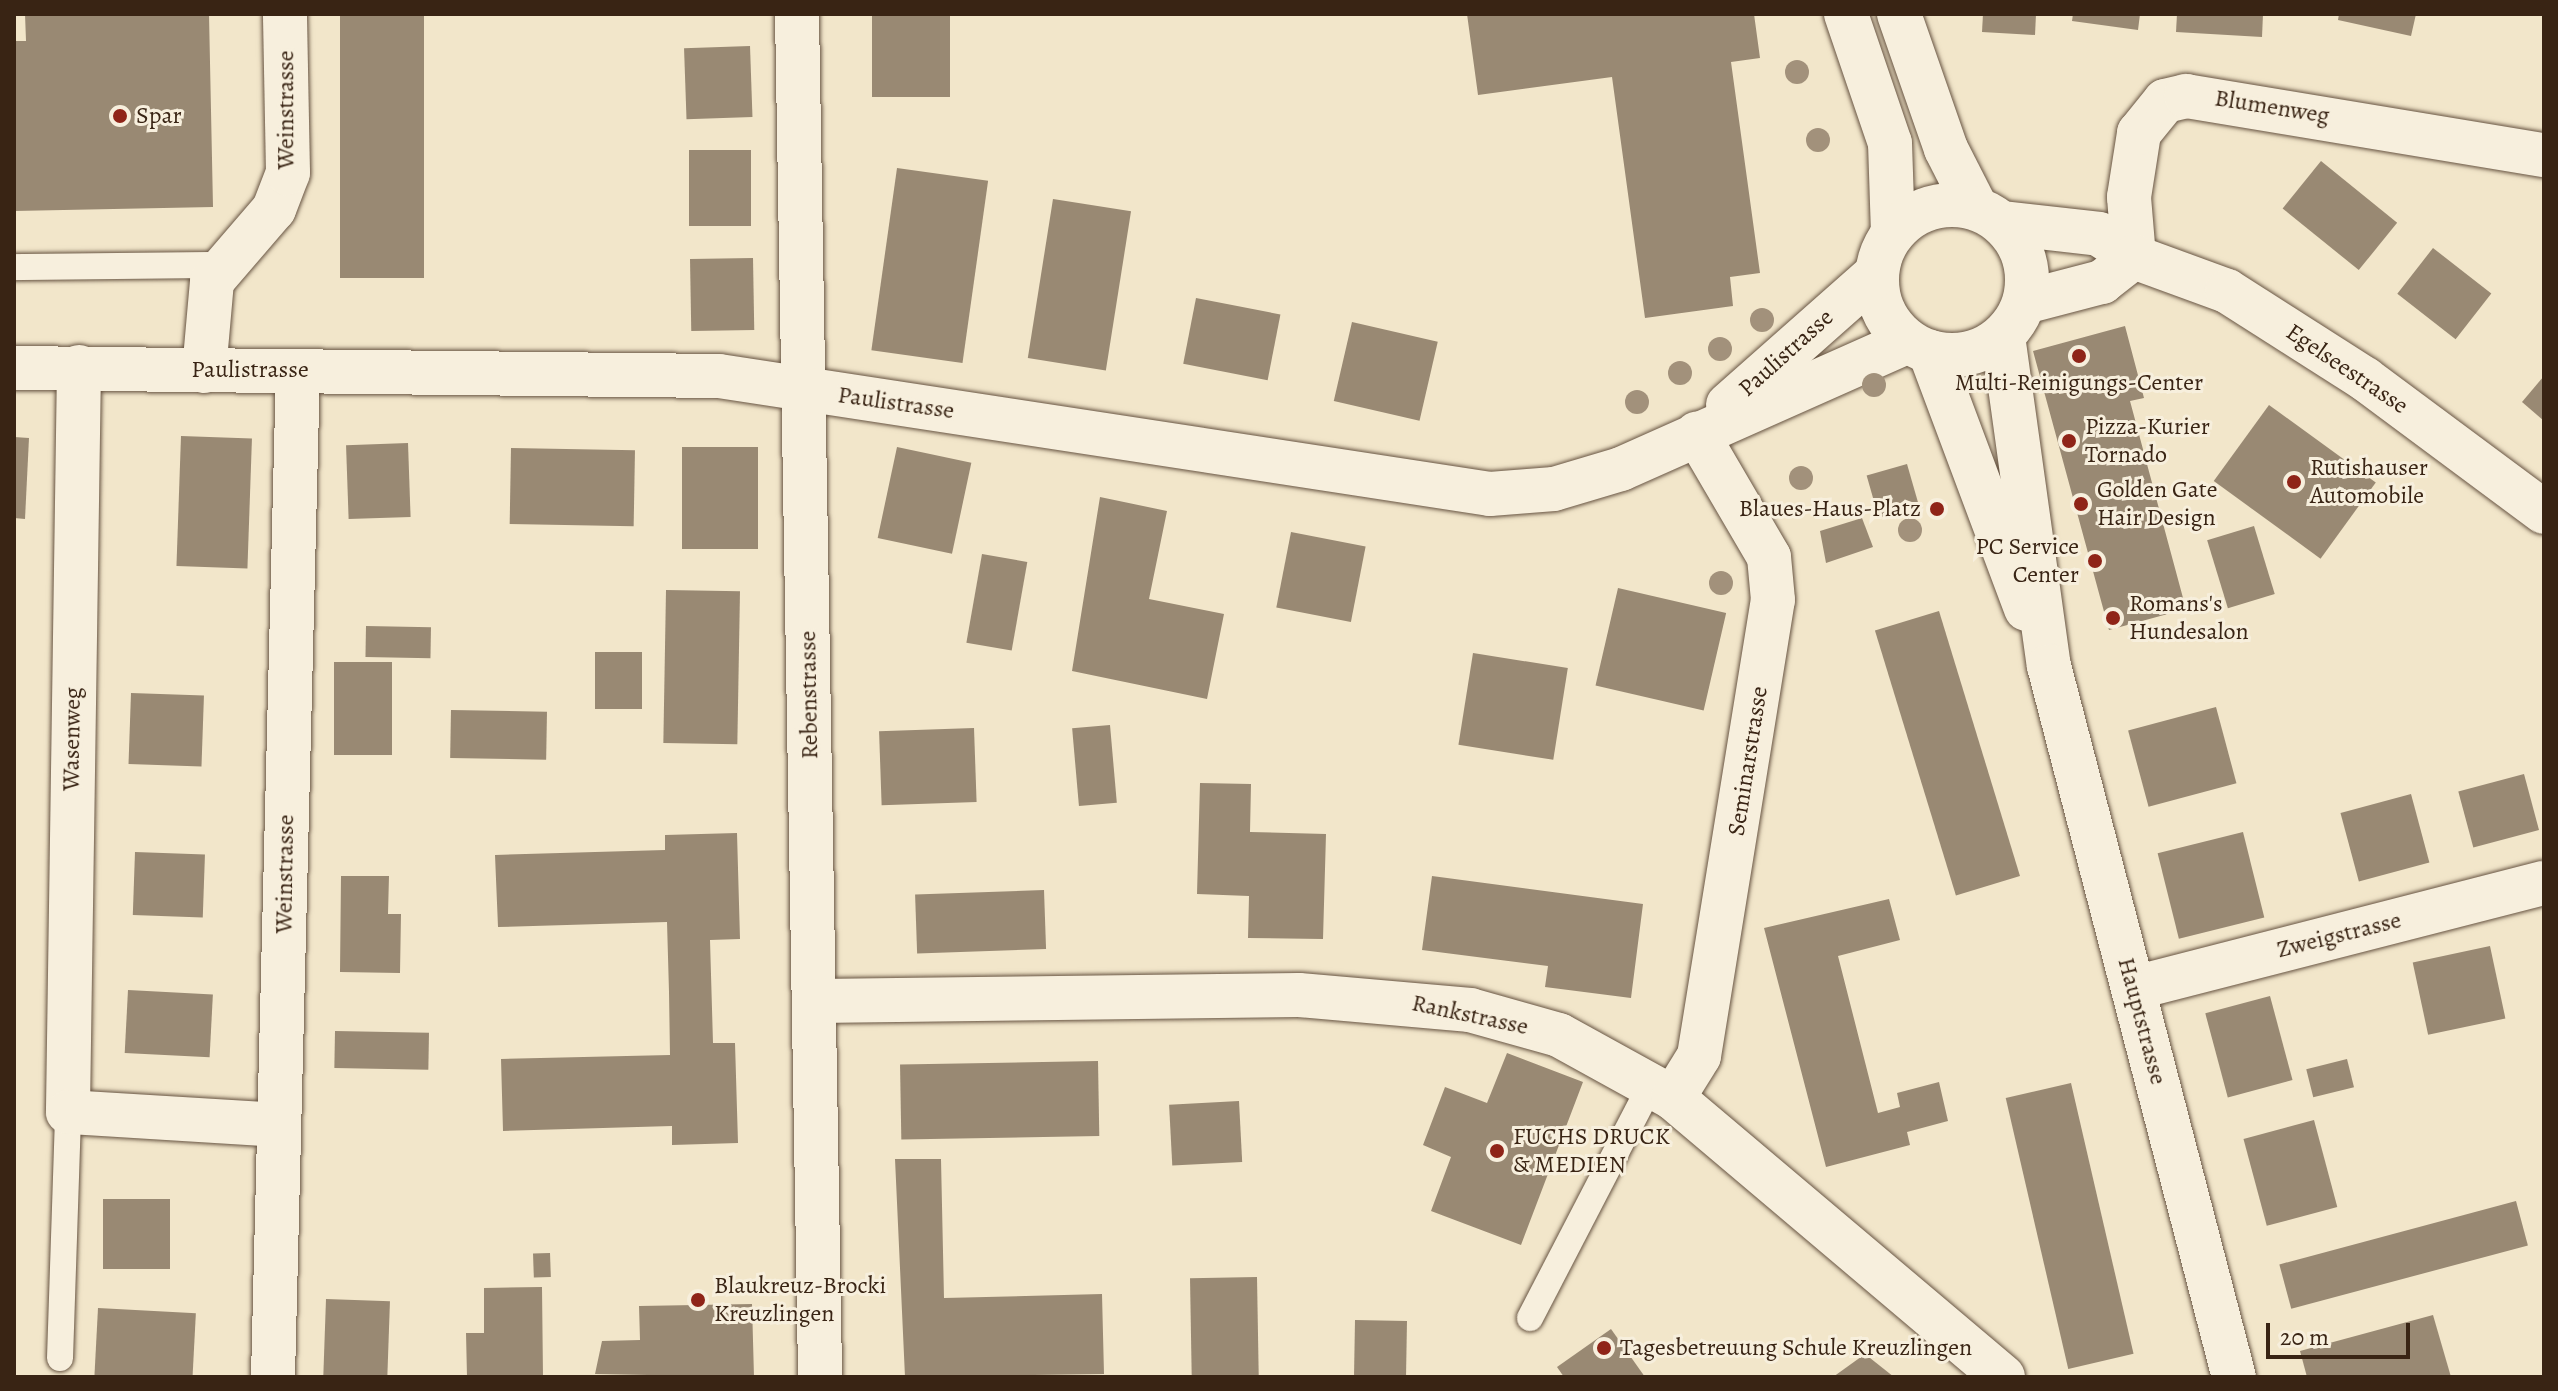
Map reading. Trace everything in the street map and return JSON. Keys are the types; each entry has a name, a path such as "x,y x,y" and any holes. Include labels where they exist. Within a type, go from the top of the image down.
{"street":[{"name":"Weinstrasse","path":"204,371 207,306 220,265 274,209 288,173 285,14"},
{"name":"Rebenstrasse","path":"797,14 801,389 817,1001 820,1377"},
{"path":"1846,14 1890,143 1893,232 1877,273 1884,311 1919,347 1976,352 2014,319 2102,282 2134,257"},
{"path":"1899,14 1946,149 1990,216 2025,260 2014,319"},
{"name":"Blumenweg","path":"2134,257 2129,197 2139,133 2165,101 2215,95 2544,155"},
{"path":"1893,232 1931,207 1990,216"},
{"name":"Egelseestrasse","path":"1990,216 2099,234 2134,257 2169,264 2254,306 2544,512"},
{"name":"Paulistrasse","path":"1697,434 1877,273"},
{"name":"Hauptstrasse","path":"2014,319 2049,666"},
{"name":"Paulistrasse","path":"14,368 635,371 801,389 1490,494 1554,489 1608,473 1697,434 1919,347"},
{"name":"Hauptstrasse","path":"1919,347 2049,666 2234,1377"},
{"name":"Paulistrasse","path":"14,353 79,367"},
{"name":"Wasenweg","path":"68,1112 79,367"},
{"name":"Weinstrasse","path":"273,1377 298,371"},
{"name":"Seminarstrasse","path":"1663,1091 1699,1056 1773,600 1769,557 1697,434"},
{"name":"Zweigstrasse","path":"2134,988 2544,883"},
{"name":"Rankstrasse","path":"817,1001 1394,1000 1470,1010 1559,1035 1663,1091 2003,1377"},
{"path":"68,1112 279,1125"}],"lane":[{"path":"14,267 220,265"},
{"path":"1530,1318 1663,1091"},
{"name":"Wasenweg","path":"60,1358 68,1112"}],"building":[{"path":"25,14 209,14 213,207 14,211 14,41 26,41"},
{"path":"340,14 424,14 424,278 340,278"},
{"path":"872,14 950,14 950,97 872,97"},
{"path":"1467,14 1754,14 1760,58 1731,62 1760,273 1730,277 1733,306 1645,318 1612,77 1478,95"},
{"path":"1983,14 2036,14 2035,35 1982,32"},
{"path":"2073,14 2140,14 2138,30 2072,21"},
{"path":"2177,14 2263,14 2262,37 2176,32"},
{"path":"2339,14 2416,14 2411,36 2338,20"},
{"path":"750,46 752,117 687,119 684,48"},
{"path":"689,150 751,150 751,226 689,226"},
{"path":"2321,161 2397,223 2359,270 2283,208"},
{"path":"897,168 988,181 962,363 871,350"},
{"path":"1053,199 1131,211 1106,370 1028,358"},
{"path":"2433,248 2491,294 2456,339 2397,294"},
{"path":"753,258 754,330 691,331 690,259"},
{"path":"1196,298 1280,314 1268,380 1183,364"},
{"path":"1352,322 1438,342 1420,421 1334,401"},
{"path":"2125,326 2144,398 2130,401 2186,609 2109,630 2033,351"},
{"path":"2544,376 2544,421 2522,402"},
{"name":"Rutishauser Automobile","path":"2269,405 2376,483 2321,559 2214,481"},
{"path":"181,436 252,438 247,568 176,566"},
{"path":"14,437 29,438 25,519 14,518"},
{"path":"408,443 411,517 349,519 346,445"},
{"path":"682,447 758,447 758,549 682,549"},
{"path":"897,447 971,463 952,554 878,538"},
{"path":"511,448 635,450 634,526 510,524"},
{"path":"1907,464 1919,506 1879,518 1867,476"},
{"path":"1100,497 1167,511 1149,599 1224,614 1207,699 1072,671"},
{"path":"1862,518 1873,547 1826,563 1820,531"},
{"path":"2254,526 2275,594 2228,608 2207,540"},
{"path":"1291,532 1366,547 1351,622 1276,608"},
{"path":"982,554 1027,562 1012,651 966,643"},
{"path":"1618,588 1726,613 1704,710 1596,685"},
{"path":"666,590 740,591 737,744 663,743"},
{"path":"1939,611 2020,876 1956,895 1875,631"},
{"path":"366,626 431,627 430,658 365,657"},
{"path":"595,652 642,652 642,709 595,709"},
{"path":"1473,653 1568,668 1553,760 1458,745"},
{"path":"334,662 392,662 392,755 334,755"},
{"path":"131,693 204,696 201,767 129,764"},
{"path":"2216,707 2236,783 2149,807 2128,731"},
{"path":"451,710 547,712 546,760 450,758"},
{"path":"1110,725 1117,803 1079,806 1072,728"},
{"path":"974,728 977,802 882,805 879,731"},
{"path":"2524,774 2539,830 2473,848 2458,792"},
{"path":"1200,783 1251,784 1250,832 1326,834 1323,939 1248,938 1249,896 1197,894"},
{"path":"2411,794 2429,863 2359,881 2340,813"},
{"path":"2243,832 2264,917 2179,939 2158,853"},
{"path":"737,833 740,939 710,940 713,1043 735,1043 738,1143 672,1145 672,1126 503,1131 501,1059 670,1055 667,922 498,927 495,855 665,850 665,835"},
{"path":"135,852 205,854 203,917 133,915"},
{"path":"341,876 389,876 388,914 401,914 400,973 340,972"},
{"path":"1432,876 1643,904 1631,998 1545,987 1548,966 1422,950"},
{"path":"1044,890 1046,949 917,953 915,895"},
{"path":"1889,899 1900,940 1838,956 1878,1113 1900,1107 1897,1093 1939,1082 1948,1121 1907,1132 1910,1145 1826,1167 1764,928"},
{"path":"2490,946 2505,1018 2428,1035 2413,962"},
{"path":"128,990 213,994 210,1057 125,1053"},
{"path":"2270,996 2293,1080 2228,1097 2205,1013"},
{"path":"335,1031 429,1033 428,1070 334,1068"},
{"name":"FUCHS DRUCK & MEDIEN","path":"1507,1053 1583,1082 1521,1245 1431,1211 1451,1157 1423,1145 1445,1087 1487,1103"},
{"path":"2347,1059 2354,1087 2313,1097 2306,1069"},
{"path":"1098,1061 1099,1136 901,1139 900,1064"},
{"path":"2071,1083 2134,1354 2068,1369 2006,1098"},
{"path":"1239,1101 1242,1162 1172,1166 1169,1105"},
{"path":"2314,1120 2337,1207 2267,1226 2243,1139"},
{"path":"895,1159 941,1159 944,1298 1102,1294 1104,1374 905,1377"},
{"path":"103,1199 170,1199 170,1269 103,1269"},
{"path":"2516,1201 2528,1245 2291,1309 2279,1264"},
{"path":"550,1253 551,1277 534,1278 533,1254"},
{"path":"1257,1277 1259,1377 1192,1377 1190,1278"},
{"path":"542,1287 543,1377 467,1377 466,1333 484,1333 484,1288"},
{"path":"326,1299 390,1301 387,1377 323,1377"},
{"path":"752,1304 754,1377 595,1374 602,1341 640,1340 639,1306"},
{"path":"98,1308 196,1313 193,1377 94,1377"},
{"path":"2433,1315 2451,1377 2307,1377 2300,1351"},
{"path":"1355,1320 1407,1321 1406,1377 1354,1377"},
{"name":"Tagesbetreuung Schule Kreuzlingen","path":"1611,1329 1645,1377 1564,1377 1557,1367"},
{"path":"1865,1354 1894,1377 1833,1377"}],"place":[{"name":"Spar","path":"120,116"},
{"name":"Multi-Reinigungs-Center","path":"2079,356"},
{"name":"Pizza-Kurier Tornado","path":"2069,441"},
{"name":"Rutishauser Automobile","path":"2294,482"},
{"name":"Golden Gate Hair Design","path":"2081,504"},
{"name":"Blaues-Haus-Platz","path":"1937,509"},
{"name":"PC Service Center","path":"2095,561"},
{"name":"Romans's Hundesalon","path":"2113,618"},
{"name":"FUCHS DRUCK & MEDIEN","path":"1497,1151"},
{"name":"Blaukreuz-Brocki Kreuzlingen","path":"698,1300"},
{"name":"Tagesbetreuung Schule Kreuzlingen","path":"1604,1348"}]}
